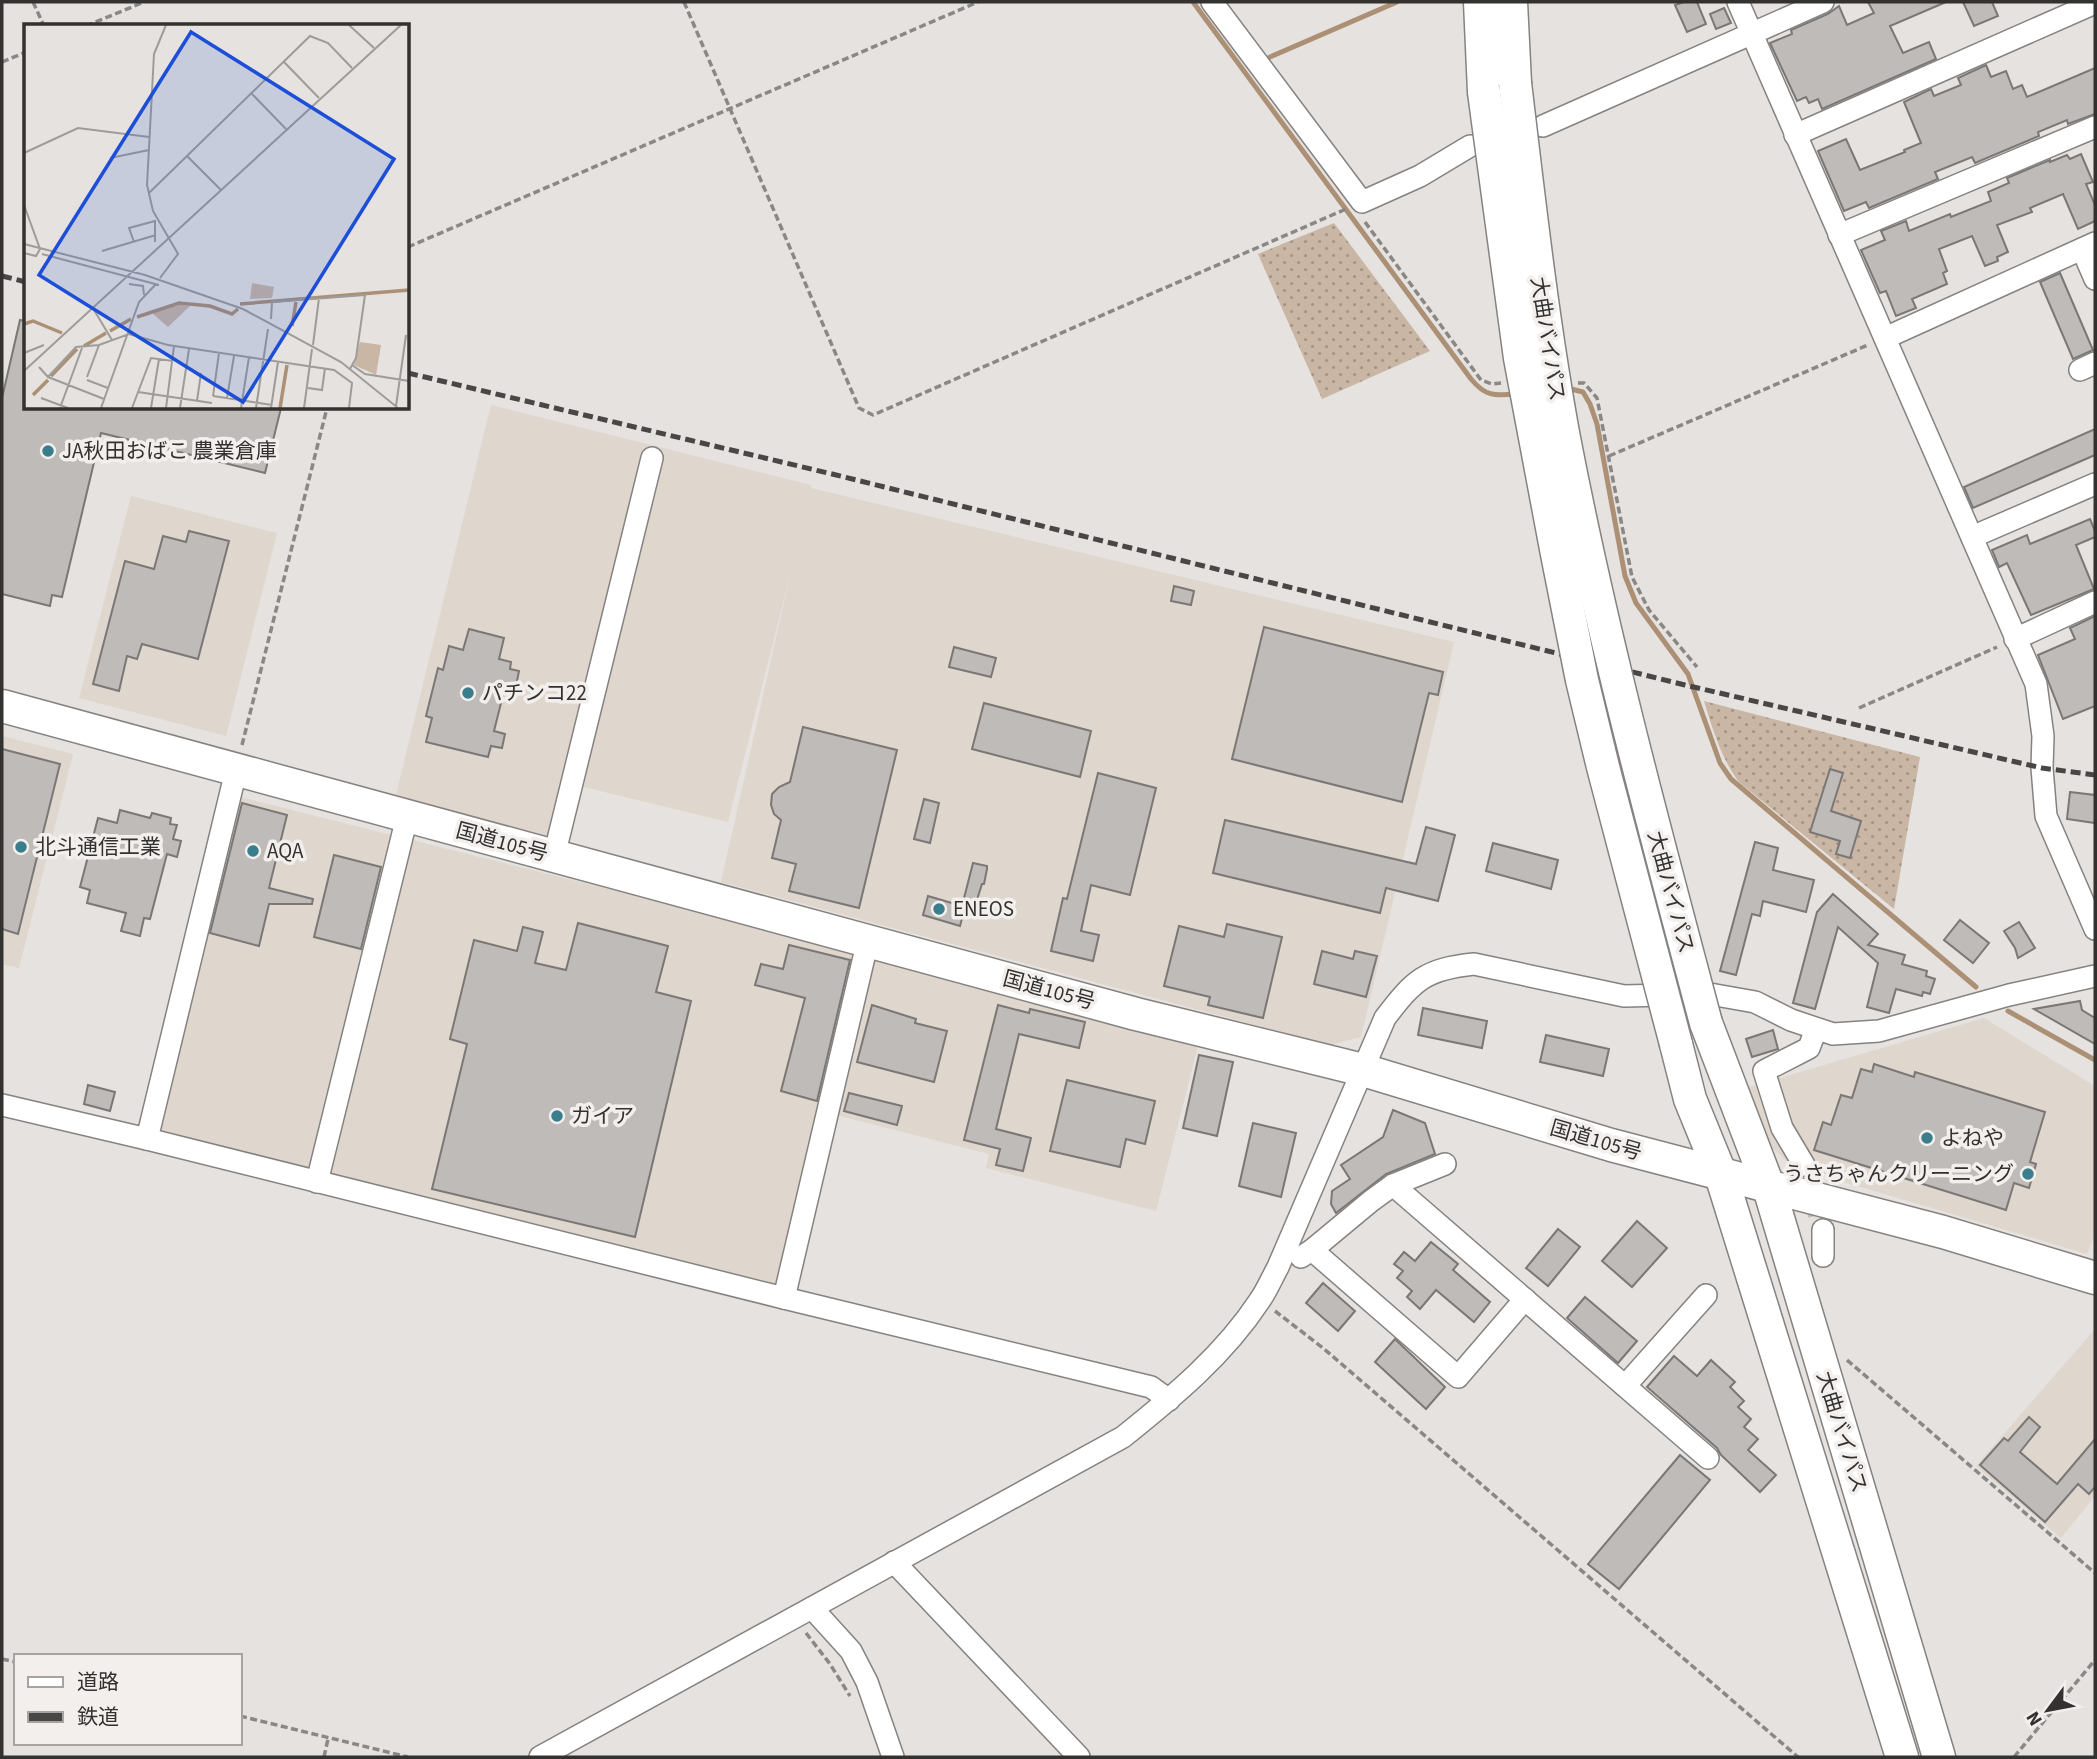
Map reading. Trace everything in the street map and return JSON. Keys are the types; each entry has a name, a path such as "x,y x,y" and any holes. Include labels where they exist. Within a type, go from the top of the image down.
{"highway":[{"name":"大曲バイパス","path":"1480,2 1484,92 1520,358 1562,579 1603,767 1690,1099 1721,1175 1902,1757"},
{"name":"大曲バイパス","path":"1511,2 1515,83 1539,280 1563,433 1625,714 1706,1024 1769,1188 1940,1757"},
{"name":"国道105号","path":"2,706 1136,1014 1363,1070 1611,1145 1943,1232 2095,1278"}],"street":[{"path":"1212,2 1362,202 1420,176 1470,146"},
{"path":"1738,2 2036,684 2043,736 2042,768 2046,816 2095,929"},
{"path":"1543,126 1823,2"},
{"path":"1795,135 2091,8"},
{"path":"1839,235 2095,127"},
{"path":"1885,338 2089,246 2095,279"},
{"path":"554,856 652,458"},
{"path":"1972,537 2095,484"},
{"path":"2015,639 2095,602"},
{"path":"147,1139 236,771"},
{"path":"317,1182 407,817"},
{"path":"784,1298 868,940"},
{"path":"540,1757 1123,1437 1169,1400 1221,1350 1261,1300 1385,1018 1407,989 1429,974 1474,964 1624,996 1710,994 1755,1002 1791,1020 1833,1034 1879,1031 2009,995 2095,976"},
{"path":"1804,1165 1782,1128 1764,1071 1809,1048 1816,1029"},
{"path":"2,1105 1151,1387 1169,1400"},
{"path":"1275,1272 1312,1250 1393,1185 1446,1164"},
{"path":"1393,1185 1708,1458"},
{"path":"1823,1256 1824,1230"},
{"path":"1312,1250 1458,1377 1525,1299"},
{"path":"1625,1386 1706,1295"},
{"path":"894,1562 1079,1757"},
{"path":"812,1608 851,1651 867,1682 893,1757"}],"path":[{"path":"33,2 43,24"},
{"path":"91,24 144,2"},
{"path":"684,2 859,408 873,415 1330,216"},
{"path":"410,246 978,2"},
{"path":"2,62 24,53"},
{"path":"1609,456 1885,338"},
{"path":"236,771 326,410"},
{"path":"1859,708 2015,639"},
{"path":"1261,1300 1333,1357 1798,1757"},
{"path":"1839,1354 2095,1573"},
{"path":"794,1618 830,1664 850,1697"},
{"path":"2014,1757 2095,1660"},
{"path":"242,1716 408,1757"},
{"path":"324,1757 328,1738"}],"shaded area":[{"path":"1334,223 1430,351 1322,399 1258,254"},
{"path":"491,405 811,485 811,488 1454,642 1361,1037 1330,1045 721,882 791,571 728,822 580,786 566,841 395,799"},
{"path":"131,496 277,533 226,736 79,698"},
{"path":"1704,701 1920,757 1894,909 1739,782 1722,753"},
{"name":"北斗通信工業","path":"2,736 73,754 19,968 2,964"},
{"path":"240,797 861,952 780,1285 159,1130"},
{"path":"875,956 1200,1038 1156,1211 986,1168 989,1154 836,1115"},
{"path":"1984,1018 2095,1086 2095,1234 2087,1254 1793,1167 1768,1144 1749,1087"},
{"path":"2095,1329 2095,1496 2061,1538 1976,1466"}],"building":[{"path":"1697,2 1706,24 1687,32 1675,5"},
{"path":"1868,2 1946,2 1890,26 1903,53 1929,42 1936,59 1822,109 1818,99 1809,103 1806,97 1797,101 1770,43 1792,34 1791,30 1828,14 1839,6 1847,25 1874,13"},
{"path":"1963,2 1992,2 1998,16 1974,26"},
{"path":"1724,8 1731,23 1716,29 1710,14"},
{"path":"1986,65 1991,77 2006,71 2013,89 2022,85 2027,97 2095,68 2095,114 2068,124 2067,120 2038,132 2039,136 1975,163 1972,157 1935,172 1938,179 1869,208 1866,202 1844,211 1818,151 1846,139 1860,170 1905,152 1904,150 1921,143 1904,102 1931,89 1934,96 1961,85 1958,78"},
{"path":"2081,154 2093,182 2086,184 2095,205 2095,221 2078,229 2063,194 2030,208 2032,212 1997,225 2008,252 1997,257 1998,261 1985,266 1972,236 1939,249 1947,271 1943,273 1947,284 1912,299 1916,308 1896,316 1886,291 1880,293 1861,250 1885,240 1881,231 1906,221 1909,231 1950,214 1951,217 1991,201 1988,192 2009,183 2007,178 2050,160 2067,155 2070,159"},
{"path":"2060,273 2093,350 2073,359 2040,282"},
{"name":"JA秋田おばこ 農業倉庫","path":"20,320 24,321 24,410 281,410 265,473 101,433 62,597 52,595 50,606 2,594 2,398"},
{"path":"2095,429 2095,455 1973,508 1964,487"},
{"path":"2090,519 2095,537 2076,545 2094,589 2031,615 2007,563 1999,567 1992,550 2027,535 2030,544"},
{"path":"189,531 229,541 198,659 142,644 137,659 127,656 119,691 93,684 125,561 154,569 163,536 186,542"},
{"path":"1174,586 1194,591 1191,605 1171,601"},
{"path":"2095,616 2095,706 2063,719 2038,655 2075,639 2070,628"},
{"path":"1264,627 1443,672 1438,695 1429,693 1402,802 1232,759"},
{"name":"パチンコ22","path":"469,629 504,638 499,659 511,662 510,669 519,671 516,686 506,683 494,731 505,734 502,748 491,746 488,757 426,742 432,718 426,716 438,668 443,670 449,646 463,650"},
{"path":"954,647 996,658 991,677 949,667"},
{"path":"984,703 1091,731 1080,777 972,749"},
{"path":"803,727 897,750 859,908 789,891 796,864 772,858 781,820 774,814 772,794 790,782"},
{"name":"北斗通信工業","path":"2,749 60,764 18,934 2,929"},
{"path":"1830,769 1843,773 1831,811 1861,821 1850,858 1836,854 1840,841 1810,832"},
{"path":"1098,773 1156,788 1130,895 1091,885 1081,931 1099,935 1093,961 1051,951 1063,898 1067,899"},
{"path":"2070,792 2095,795 2095,823 2067,819"},
{"path":"924,799 939,803 930,843 914,839"},
{"name":"AQA","path":"242,803 287,815 269,888 313,899 312,904 269,904 259,946 210,933"},
{"path":"120,810 150,818 152,813 171,818 170,824 177,825 173,839 181,841 177,857 167,854 150,919 144,918 140,936 121,931 126,913 87,903 90,890 80,887 98,818 117,823"},
{"path":"1225,820 1416,864 1426,827 1455,835 1438,901 1386,888 1380,913 1213,873"},
{"path":"1755,842 1778,848 1773,870 1814,880 1806,912 1763,901 1760,916 1752,914 1736,975 1720,971"},
{"path":"1493,843 1558,860 1551,889 1486,871"},
{"path":"334,855 381,867 361,949 314,937"},
{"path":"973,863 987,866 984,884 974,909 965,907 960,926 923,915 928,896 962,906"},
{"path":"1833,894 1878,934 1868,945 1905,955 1902,964 1927,971 1926,976 1935,979 1930,994 1923,992 1922,996 1896,989 1889,1013 1867,1007 1878,963 1838,927 1815,1009 1793,1003 1817,912"},
{"path":"1960,920 1989,943 1973,963 1944,940"},
{"path":"2019,922 2035,948 2018,958 2004,931"},
{"name":"ガイア","path":"578,923 668,946 656,992 691,1001 635,1237 432,1189 467,1044 450,1039 474,940 517,951 523,927 543,932 535,963 566,970"},
{"path":"1227,924 1282,937 1263,1018 1208,1005 1210,997 1164,986 1179,926 1224,937"},
{"path":"789,945 850,960 817,1101 781,1091 805,998 755,985 761,964 783,969"},
{"path":"1322,951 1353,959 1355,951 1377,956 1366,997 1314,984"},
{"path":"2080,1001 2082,1010 2095,1018 2095,1044 2034,1009"},
{"path":"872,1005 916,1019 915,1023 947,1031 934,1082 857,1062"},
{"path":"998,1005 1029,1013 1030,1009 1085,1022 1079,1048 1019,1034 996,1129 1031,1138 1023,1171 996,1165 1000,1149 964,1140"},
{"path":"1423,1008 1487,1021 1482,1048 1418,1035"},
{"path":"1773,1030 1778,1049 1752,1057 1746,1039"},
{"path":"1546,1035 1609,1049 1603,1076 1540,1062"},
{"path":"1199,1055 1233,1062 1217,1136 1183,1128"},
{"name":"よねや","path":"1874,1064 1914,1077 1915,1072 2045,1112 2030,1162 2036,1164 2029,1188 2014,1183 2006,1210 1814,1150 1823,1122 1831,1125 1841,1095 1852,1098 1861,1069 1872,1072"},
{"path":"1067,1080 1155,1101 1145,1144 1126,1139 1120,1167 1050,1151"},
{"path":"88,1085 115,1092 110,1111 84,1104"},
{"path":"849,1093 902,1106 897,1125 844,1111"},
{"path":"1393,1110 1425,1123 1435,1154 1386,1174 1336,1213 1331,1204 1332,1191 1350,1179 1341,1165 1383,1137"},
{"path":"1253,1123 1296,1133 1281,1197 1239,1186"},
{"path":"1637,1221 1667,1248 1632,1287 1602,1261"},
{"path":"1558,1229 1580,1247 1548,1286 1526,1268"},
{"path":"1431,1242 1458,1264 1453,1270 1490,1302 1474,1322 1436,1290 1420,1309 1407,1297 1412,1291 1397,1278 1403,1271 1394,1264 1404,1252 1415,1261"},
{"path":"1323,1283 1355,1311 1338,1331 1306,1303"},
{"path":"1585,1297 1637,1341 1618,1363 1567,1318"},
{"path":"1395,1339 1445,1387 1426,1409 1375,1362"},
{"path":"1674,1356 1697,1376 1711,1360 1735,1382 1730,1387 1744,1401 1738,1407 1751,1419 1744,1427 1758,1439 1748,1450 1776,1475 1760,1492 1717,1448 1647,1387"},
{"path":"2029,1417 2040,1427 2020,1452 2057,1484 2095,1439 2095,1487 2089,1494 2078,1484 2045,1522 1980,1465 2004,1438 2008,1441"},
{"path":"1680,1455 1710,1480 1619,1589 1588,1564"}],"waterway":[{"path":"1193,2 1471,379 1490,394 1515,394"},
{"path":"1270,57 1397,2"},
{"path":"1567,388 1583,392 1597,424 1625,576 1636,603 1688,674 1720,763 1731,779 1976,987"},
{"path":"2008,1011 2095,1060"}],"tunnel":[{"path":"1804,1165 1823,1230"}],"railway":[{"path":"2,276 24,282"},
{"path":"410,373 832,474 1685,685 2042,768 2095,775"}],"place":[{"name":"JA秋田おばこ 農業倉庫","path":"48,451"},
{"name":"パチンコ22","path":"468,693"},
{"name":"北斗通信工業","path":"21,847"},
{"name":"AQA","path":"253,851"},
{"name":"ENEOS","path":"939,909"},
{"name":"ガイア","path":"557,1116"},
{"name":"よねや","path":"1927,1138"},
{"name":"うさちゃんクリーニング","path":"2028,1174"}]}
